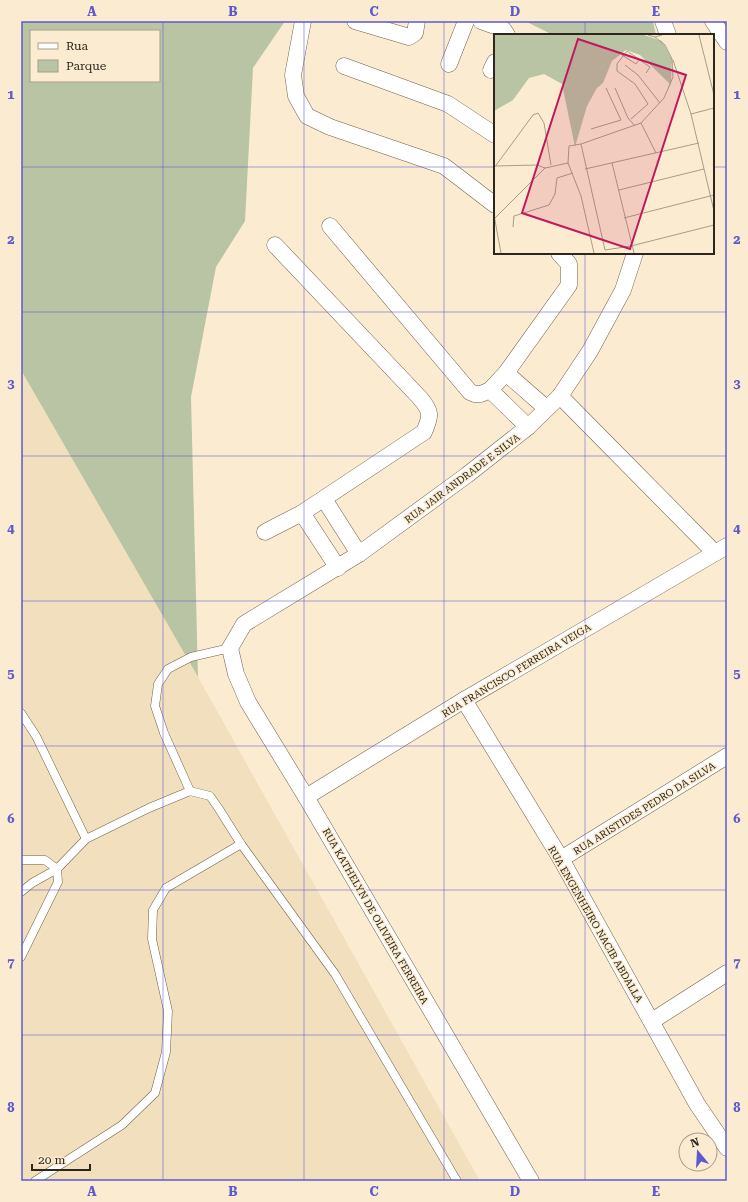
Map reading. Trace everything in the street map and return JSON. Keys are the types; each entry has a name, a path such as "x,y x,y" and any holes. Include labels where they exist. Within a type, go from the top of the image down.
{"street":[{"path":"303,21 293,75 296,96 307,116 330,127 444,166 494,203"},
{"path":"355,21 409,37 415,33 418,21"},
{"path":"449,64 466,21"},
{"path":"481,21 503,29 506,34"},
{"path":"663,21 668,34"},
{"path":"713,21 727,42"},
{"path":"344,66 448,104 494,134"},
{"path":"330,226 470,392 474,394 481,394 490,390 506,373 569,285 569,264 560,254"},
{"path":"265,532 302,513 424,432 430,419 428,407 275,245"},
{"name":"RUA JAIR ANDRADE E SILVA","path":"230,648 244,624 359,554 467,475 528,427 560,396 590,351 623,290 635,254"},
{"path":"506,373 546,408"},
{"path":"490,390 528,427"},
{"path":"560,396 721,550"},
{"path":"324,499 359,554"},
{"path":"302,513 338,568"},
{"name":"RUA FRANCISCO FERREIRA VEIGA","path":"306,797 464,700 721,550"},
{"name":"RUA KATHELYN DE OLIVEIRA FERREIRA","path":"230,648 236,674 248,702 306,797 531,1181"},
{"name":"RUA ENGENHEIRO NACIB ABDALLA","path":"464,700 561,859 652,1020 697,1104 727,1148"},
{"name":"RUA ARISTIDES PEDRO DA SILVA","path":"561,859 727,756"},
{"path":"652,1020 727,973"}],"lane":[{"path":"190,791 164,733 155,706 158,684 168,669 191,657 230,648"},
{"path":"21,713 36,736 86,839"},
{"path":"21,892 32,883 57,869 86,839 149,808 190,791 210,796 220,809 241,844 334,974 457,1181"},
{"path":"36,1181 122,1125 154,1093 166,1052 168,1011 152,940 153,910 166,888 241,844"},
{"path":"21,860 45,860 57,869 58,882 21,957"}],"shaded area":[{"path":"21,370 198,677 480,1181 21,1181"}],"green space":[{"path":"21,21 285,21 253,68 245,221 216,267 191,397 198,677 21,370"},
{"path":"525,21 653,21 656,34 551,34"}]}
